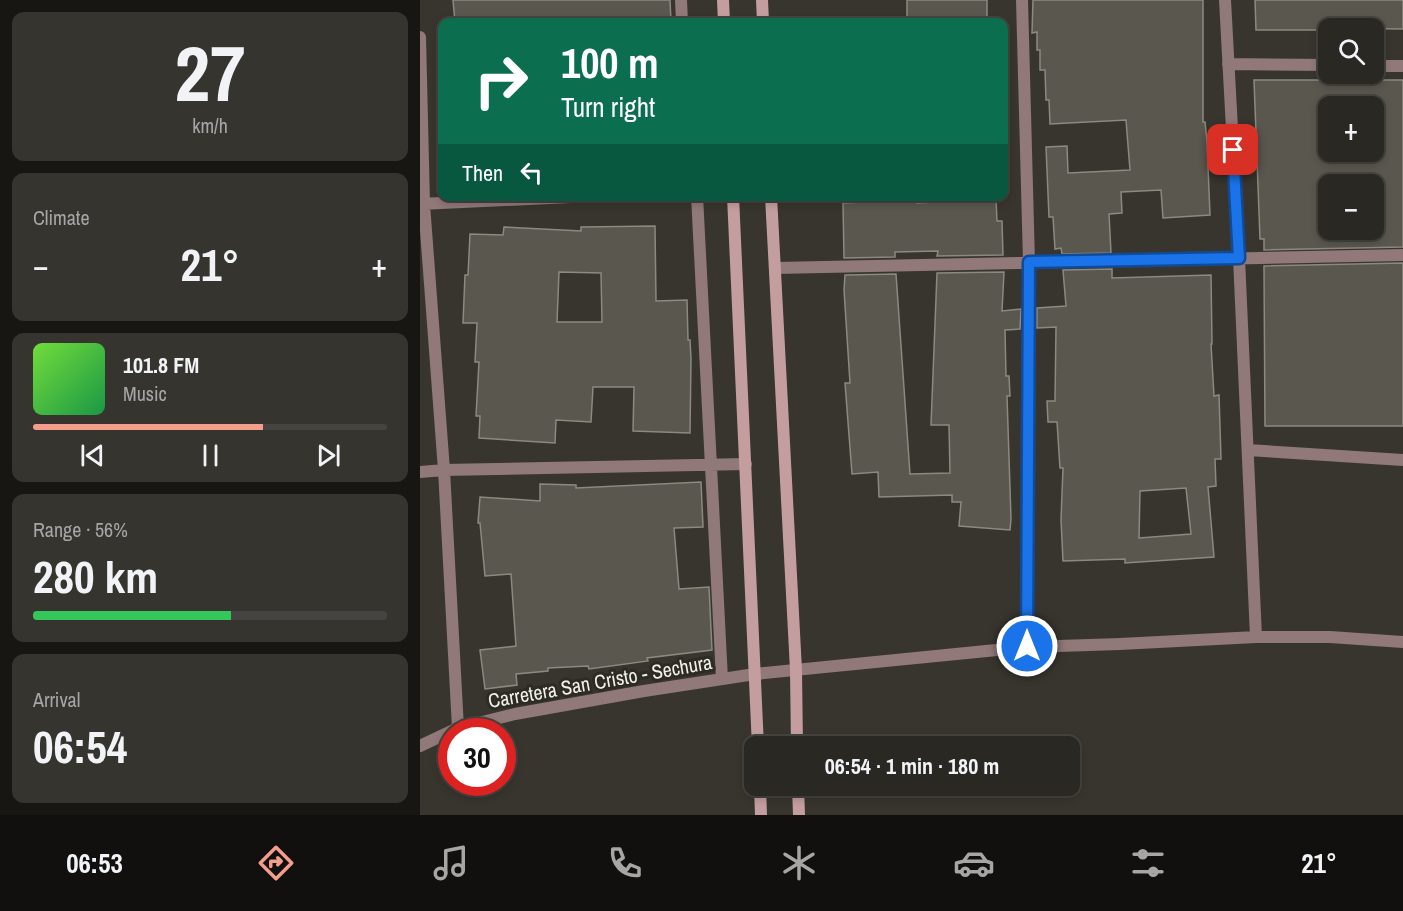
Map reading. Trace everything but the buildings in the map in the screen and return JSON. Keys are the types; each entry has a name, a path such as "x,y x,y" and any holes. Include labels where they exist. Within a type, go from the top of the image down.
{"main road":[{"path":"723,0 724,18"},
{"path":"762,0 763,18"},
{"path":"733,201 758,736"},
{"path":"771,201 796,670 797,736"},
{"path":"760,796 761,815"},
{"path":"798,796 799,815"}],"street":[{"path":"681,0 682,18"},
{"path":"1022,0 1029,262 1027,646"},
{"path":"1225,0 1256,637"},
{"path":"420,37 422,204 444,470 457,718"},
{"path":"1228,64 1318,65"},
{"path":"1384,66 1403,66"},
{"path":"422,204 486,201"},
{"path":"697,201 722,679"},
{"path":"775,268 1403,255"},
{"path":"1248,450 1403,460"},
{"path":"420,472 746,465"},
{"name":"Carretera San Cristo - Sechura","path":"499,718 644,691 755,674 1027,646 1256,637 1330,637 1403,642"},
{"name":"Carretera San Cristo - Sechura","path":"420,746 438,737"}],"route":[{"path":"1027,646 1029,262 1239,258 1233,150"}]}
